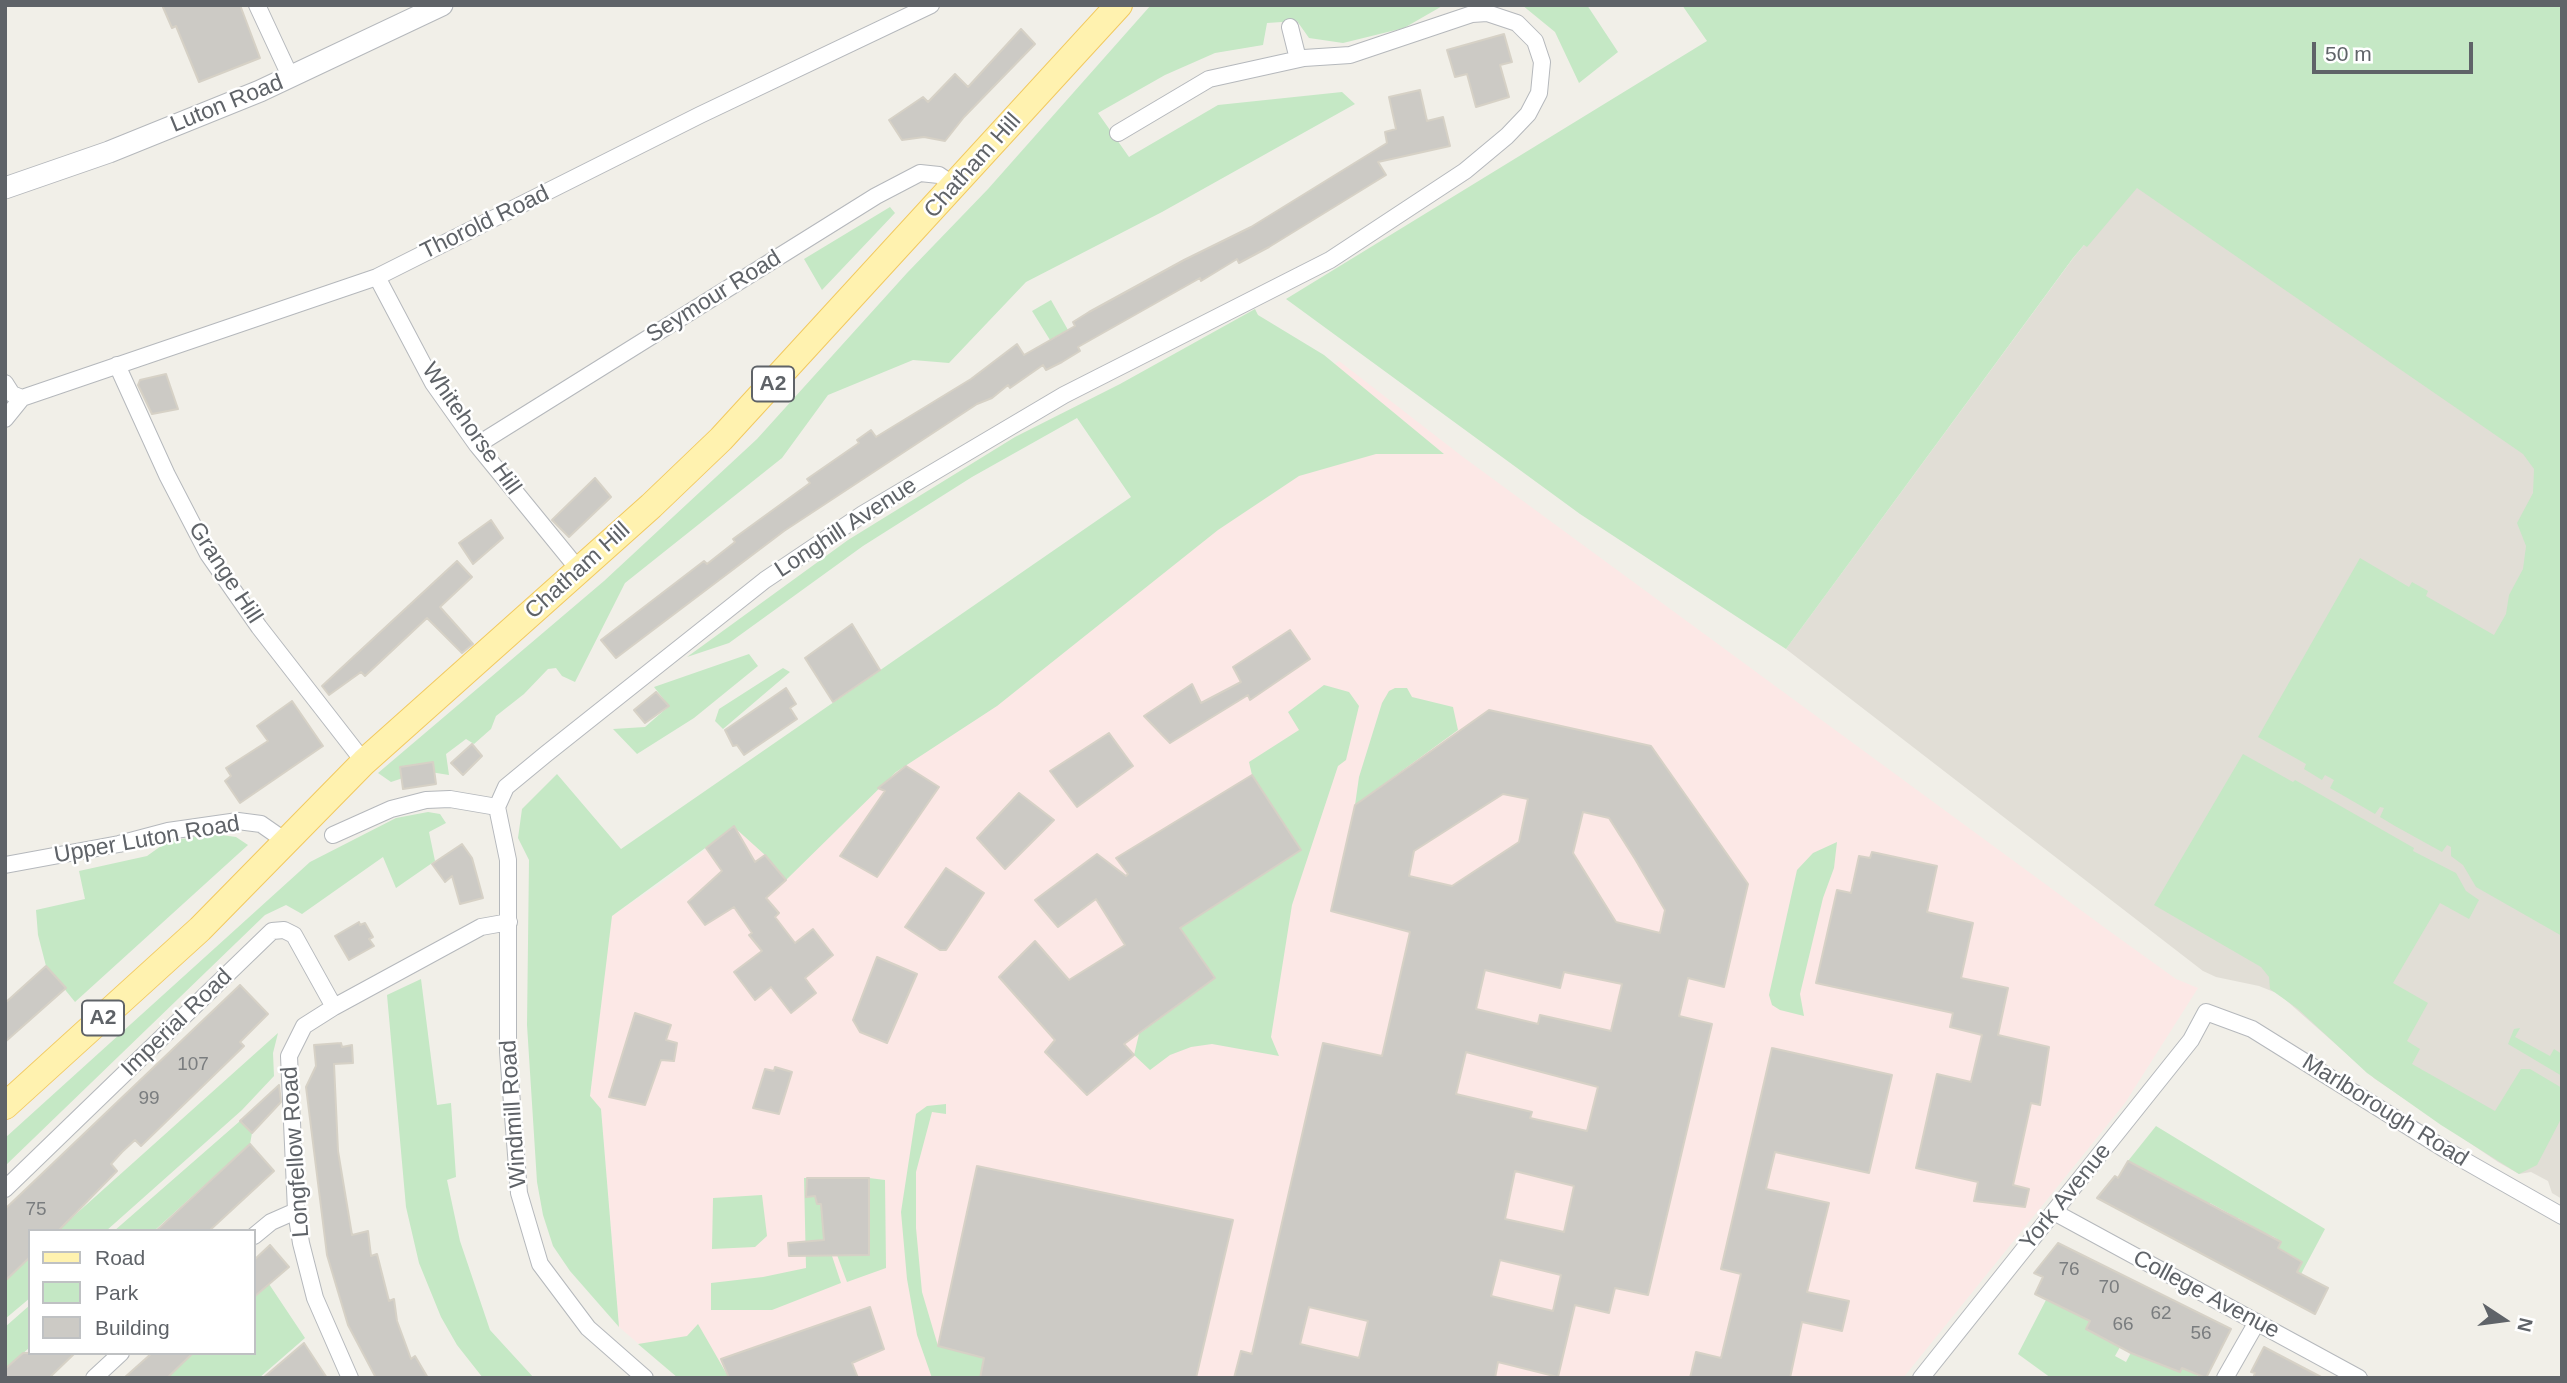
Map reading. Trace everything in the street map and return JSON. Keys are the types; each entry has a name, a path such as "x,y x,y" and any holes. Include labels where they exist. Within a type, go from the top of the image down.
{"main road":[{"name":"Chatham Hill","path":"5,1106 200,929 284,840 364,762 721,439 1119,5"}],"street":[{"path":"257,5 290,78"},
{"name":"Luton Road","path":"5,188 109,152 290,78 442,5"},
{"name":"Thorold Road","path":"22,398 377,277 700,115 930,5"},
{"name":"Longhill Avenue","path":"497,807 506,787 546,754 765,580 863,514 1064,395 1268,293 1388,224 1465,171 1524,119 1536,101 1542,76 1536,44 1517,23 1478,13 1448,20 1365,51 1298,59 1204,80 1118,133"},
{"path":"1290,27 1298,59"},
{"name":"Seymour Road","path":"477,445 916,174 927,173 942,177 955,186"},
{"name":"Whitehorse Hill","path":"377,277 433,383 477,445 579,570"},
{"name":"Grange Hill","path":"117,366 167,475 208,554 259,627 364,762"},
{"path":"5,383 14,396 22,398 5,419"},
{"path":"333,835 391,809 426,800 449,799 497,807"},
{"name":"Windmill Road","path":"497,807 507,849 508,1052 519,1193 540,1264 588,1328 645,1378"},
{"name":"Upper Luton Road","path":"5,865 119,845 167,831 238,821 261,824 284,840"},
{"name":"Longfellow Road","path":"350,1378 308,1278 296,1212 289,1056 304,1026 334,1007 481,927 509,922"},
{"name":"Imperial Road","path":"5,1189 274,930 288,931 295,935 334,1007"},
{"name":"York Avenue","path":"1921,1378 2191,1040 2206,1012"},
{"name":"Marlborough Road","path":"2206,1012 2252,1029 2446,1150 2562,1216"},
{"path":"256,1234 271,1222 296,1212"},
{"name":"College Avenue","path":"2054,1212 2359,1378"},
{"path":"2225,1378 2257,1322"},
{"path":"94,1378 119,1355"}],"shaded area":[{"path":"2135,185 2562,475 2562,1199 2552,1193 2548,1181 2531,1172 2519,1174 2498,1162 2375,1079 2279,994 2203,971 1786,649 2074,257"},
{"path":"1339,361 1463,457 2112,933 2176,979 2198,988 2125,1103 1903,1378 678,1378 619,1327 601,1110 590,1096 611,916 660,884 1026,607"}],"green space":[{"path":"1151,5 1444,5 1404,28 1343,43 1309,38 1297,21 1267,23 1263,45 1215,53 1165,75 1098,113 1129,157 1218,105 1342,92 1355,104 1162,212 1026,282 949,363 913,360 828,395 782,458 625,583 575,682 562,676 556,668 548,669 524,694 496,716 491,729 474,744 466,739 446,754 449,775 424,771 391,782 378,773 604,581 757,439 907,273 988,189"},
{"path":"1522,5 1587,5 1618,52 1579,83 1555,32"},
{"path":"1682,5 2562,5 2562,936 2476,887 2463,865 2451,856 2451,847 2447,845 2442,852 2395,826 2380,817 2384,808 2380,807 2375,814 2330,788 2334,780 2325,775 2322,780 2304,769 2306,764 2258,737 2360,558 2409,587 2412,582 2428,591 2426,596 2494,635 2506,614 2509,595 2523,569 2526,546 2517,523 2533,493 2534,469 2523,454 2137,188 2087,247 2084,245 2073,258 1786,649 1580,514 1286,299 1707,41"},
{"path":"890,207 895,213 822,290 804,259"},
{"path":"1051,300 1068,330 1050,340 1032,311"},
{"path":"1255,309 1258,315 1324,355 1444,454 1376,454 1299,476 1218,530 997,706 896,772 786,880 765,855 734,827 612,916 590,1096 601,1109 619,1327 570,1271 553,1246 543,1215 537,1182 527,1025 529,860 518,838 522,809 557,774 621,849 1131,497 1077,418 972,477 863,546 729,643 687,657 848,540 1015,437 1120,384"},
{"path":"749,654 758,666 694,718 637,754 613,729 645,727 669,706 654,687"},
{"path":"783,668 790,672 723,729 715,721 719,709"},
{"path":"1324,685 1349,692 1359,706 1346,760 1338,766 1292,905 1271,1037 1279,1056 1212,1044 1191,1047 1170,1055 1150,1070 1134,1055 1139,1034 1215,978 1180,928 1301,850 1252,775 1249,762 1299,730 1288,712"},
{"path":"1407,688 1412,697 1453,707 1458,730 1355,805 1359,777 1382,703 1389,691"},
{"path":"2243,754 2293,782 2295,780 2414,848 2413,851 2456,873 2466,891 2479,900 2469,919 2440,903 2393,983 2428,1003 2407,1041 2420,1049 2412,1064 2495,1111 2521,1069 2530,1069 2562,1088 2562,1117 2537,1165 2519,1174 2441,1125 2367,1073 2298,1009 2270,989 2269,977 2261,967 2154,905"},
{"path":"428,812 440,814 446,823 429,832 435,861 396,888 383,857 302,914 286,905 265,915 5,1166 5,1138 310,862 396,818"},
{"path":"214,834 236,837 248,845 75,1002 46,966 38,935 36,910 85,899 79,871 147,856 168,841"},
{"path":"1837,842 1834,868 1823,898 1800,994 1804,1016 1780,1010 1772,1005 1769,995 1797,870 1813,853"},
{"path":"421,979 437,1105 451,1103 456,1177 447,1180 460,1241 490,1330 534,1378 483,1378 457,1345 441,1317 419,1263 406,1207 387,995"},
{"path":"2520,1028 2515,1037 2550,1056 2554,1049 2562,1054 2562,1076 2508,1044 2514,1029"},
{"path":"278,1033 273,1053 274,1076 242,1110 108,1229 59,1229"},
{"path":"946,1104 946,1114 932,1112 916,1172 916,1228 922,1292 938,1346 984,1358 980,1378 932,1378 917,1335 907,1279 901,1212 916,1114 927,1106"},
{"path":"240,1121 252,1133 250,1144 156,1229 116,1229"},
{"path":"2156,1126 2325,1229 2301,1274 2297,1271 2302,1262 2294,1257 2285,1253 2273,1258 2281,1242 2274,1237 2265,1233 2255,1250 2249,1246 2257,1229 2238,1218 2228,1236 2221,1232 2230,1214 2210,1203 2196,1229 2167,1203 2175,1186 2156,1175 2146,1192 2139,1189 2148,1171 2128,1161"},
{"path":"804,1178 807,1178 807,1196 815,1196 817,1204 824,1205 824,1240 810,1241 807,1256 832,1256 841,1283 772,1310 711,1310 711,1283 763,1277 806,1268"},
{"path":"869,1178 885,1180 886,1268 847,1282 837,1255 869,1255"},
{"path":"762,1195 767,1236 755,1247 712,1249 713,1198"},
{"path":"28,1257 28,1300 5,1319 5,1277"},
{"path":"269,1284 305,1338 259,1378 166,1378 191,1355 256,1355 256,1296"},
{"path":"2047,1298 2082,1317 2091,1300 2099,1303 2086,1329 2120,1347 2115,1356 2126,1362 2145,1326 2180,1372 2182,1368 2187,1370 2197,1352 2203,1359 2195,1374 2202,1378 2051,1378 2018,1354"},
{"path":"28,1307 28,1349 5,1370 5,1327"},
{"path":"698,1324 729,1378 678,1378 638,1344 687,1336"}],"building":[{"path":"162,5 240,5 260,58 199,82 176,26 172,28"},
{"path":"1021,29 1035,44 964,117 945,141 924,137 902,140 889,120 923,97 928,102 955,74 968,87"},
{"path":"1504,34 1512,62 1500,65 1509,97 1476,107 1467,74 1455,77 1447,50"},
{"path":"1420,90 1427,121 1443,117 1450,146 1378,162 1386,175 1269,247 1239,263 1237,259 1201,281 1200,278 1078,347 1080,351 1062,362 1046,370 1043,365 1010,388 1008,385 992,398 977,404 784,531 616,658 601,640 704,561 707,564 735,542 733,539 810,483 807,479 859,443 857,440 871,430 876,437 971,379 1017,344 1024,355 1075,326 1073,322 1089,312 1251,227 1387,143 1385,132 1396,129 1389,97"},
{"path":"166,374 178,409 152,414 138,385 140,380"},
{"path":"595,478 611,497 569,537 552,520"},
{"path":"491,520 503,538 473,564 459,543"},
{"path":"457,561 472,577 440,607 473,644 462,653 427,618 365,676 361,672 329,695 322,686"},
{"path":"852,624 880,670 833,702 805,658"},
{"path":"1290,630 1310,659 1250,700 1248,695 1170,743 1144,716 1192,684 1201,703 1241,682 1233,667"},
{"path":"786,688 796,704 790,708 797,719 744,755 737,745 733,746 725,730"},
{"path":"656,692 669,706 645,723 634,710"},
{"path":"292,701 323,746 240,803 225,781 231,776 226,768 268,741 257,726"},
{"path":"1489,710 1651,746 1748,884 1724,987 1688,978 1679,1016 1712,1024 1648,1295 1615,1288 1609,1313 1575,1305 1558,1377 1498,1362 1495,1378 1234,1378 1241,1351 1252,1354 1323,1043 1382,1056 1410,932 1331,911 1355,805","holes":["1503,794 1528,799 1519,842 1452,886 1409,876 1414,851","1583,812 1609,818 1665,910 1660,933 1616,922 1573,853","1485,970 1560,988 1564,972 1622,984 1611,1031 1540,1015 1538,1024 1476,1009","1466,1052 1598,1087 1587,1131 1530,1118 1532,1112 1456,1094","1515,1171 1574,1186 1564,1232 1505,1219","1500,1260 1561,1275 1553,1311 1491,1296","1309,1307 1368,1321 1359,1358 1300,1344"]},
{"path":"1109,733 1133,766 1077,807 1050,771"},
{"path":"472,744 482,756 463,775 451,763"},
{"path":"433,762 436,784 403,789 400,767"},
{"path":"906,766 939,787 877,877 840,856 885,791 878,788"},
{"path":"1252,775 1301,850 1180,928 1215,978 1124,1044 1134,1055 1087,1095 1045,1052 1055,1040 999,977 1035,941 1069,980 1125,945 1096,899 1058,927 1035,900 1097,854 1126,876 1128,874 1116,858"},
{"path":"1019,793 1054,820 1005,869 977,838"},
{"path":"734,826 755,862 765,855 786,880 766,898 779,913 775,917 795,943 813,929 833,955 805,978 816,993 791,1013 771,987 755,1000 734,972 762,951 749,935 752,933 734,907 705,925 688,902 722,871 706,848"},
{"path":"462,844 472,858 483,898 460,904 452,876 445,882 432,864"},
{"path":"1872,852 1937,866 1927,912 1973,923 1961,978 2008,988 1998,1035 2049,1047 2040,1105 2031,1103 2013,1185 2029,1189 2025,1207 1974,1201 1978,1182 1916,1168 1937,1074 1971,1082 1982,1035 1950,1027 1953,1013 1816,983 1837,890 1851,893 1859,856 1870,858"},
{"path":"946,868 984,893 946,950 940,950 905,927"},
{"path":"359,922 360,925 365,923 373,937 369,939 374,946 349,960 335,936"},
{"path":"877,957 917,974 887,1043 860,1032 853,1020"},
{"path":"46,966 66,988 5,1042 5,1003"},
{"path":"240,985 268,1014 240,1042 244,1046 141,1146 135,1140 122,1152 111,1164 117,1171 60,1229 28,1229 28,1259 5,1281 5,1209"},
{"path":"635,1013 671,1025 666,1040 677,1043 674,1061 661,1060 645,1105 609,1097"},
{"path":"341,1043 342,1047 352,1045 353,1063 334,1064 338,1151 352,1235 368,1231 371,1256 377,1254 389,1301 394,1299 397,1321 411,1359 415,1356 428,1378 376,1378 348,1325 327,1255 306,1087 316,1066 314,1045"},
{"path":"1772,1048 1892,1075 1869,1173 1775,1152 1766,1189 1829,1203 1807,1292 1849,1301 1842,1331 1802,1322 1790,1378 1690,1378 1696,1352 1721,1358 1741,1274 1721,1269"},
{"path":"775,1067 792,1072 779,1114 753,1108 765,1069 774,1071"},
{"path":"279,1085 281,1102 252,1133 240,1121"},
{"path":"250,1144 274,1171 211,1229 158,1229"},
{"path":"2128,1161 2281,1242 2278,1248 2302,1262 2297,1272 2328,1288 2315,1314 2097,1198 2115,1176 2118,1178"},
{"path":"977,1166 1233,1220 1196,1378 980,1378 984,1358 938,1346"},
{"path":"807,1178 869,1178 869,1255 789,1256 788,1243 824,1240 821,1204 817,1204 815,1196 806,1197"},
{"path":"2058,1243 2231,1329 2206,1378 2182,1368 2180,1372 2131,1353 2086,1329 2090,1321 2035,1294 2043,1277 2034,1273"},
{"path":"270,1245 289,1267 256,1295 256,1258"},
{"path":"870,1307 884,1349 852,1363 858,1378 729,1378 721,1359"},
{"path":"304,1343 327,1378 263,1378"},
{"path":"2264,1347 2323,1378 2253,1378 2255,1373 2251,1372"},
{"path":"23,1353 73,1355 49,1378 5,1378 5,1369"},
{"path":"150,1355 191,1355 167,1378 124,1378"}]}
